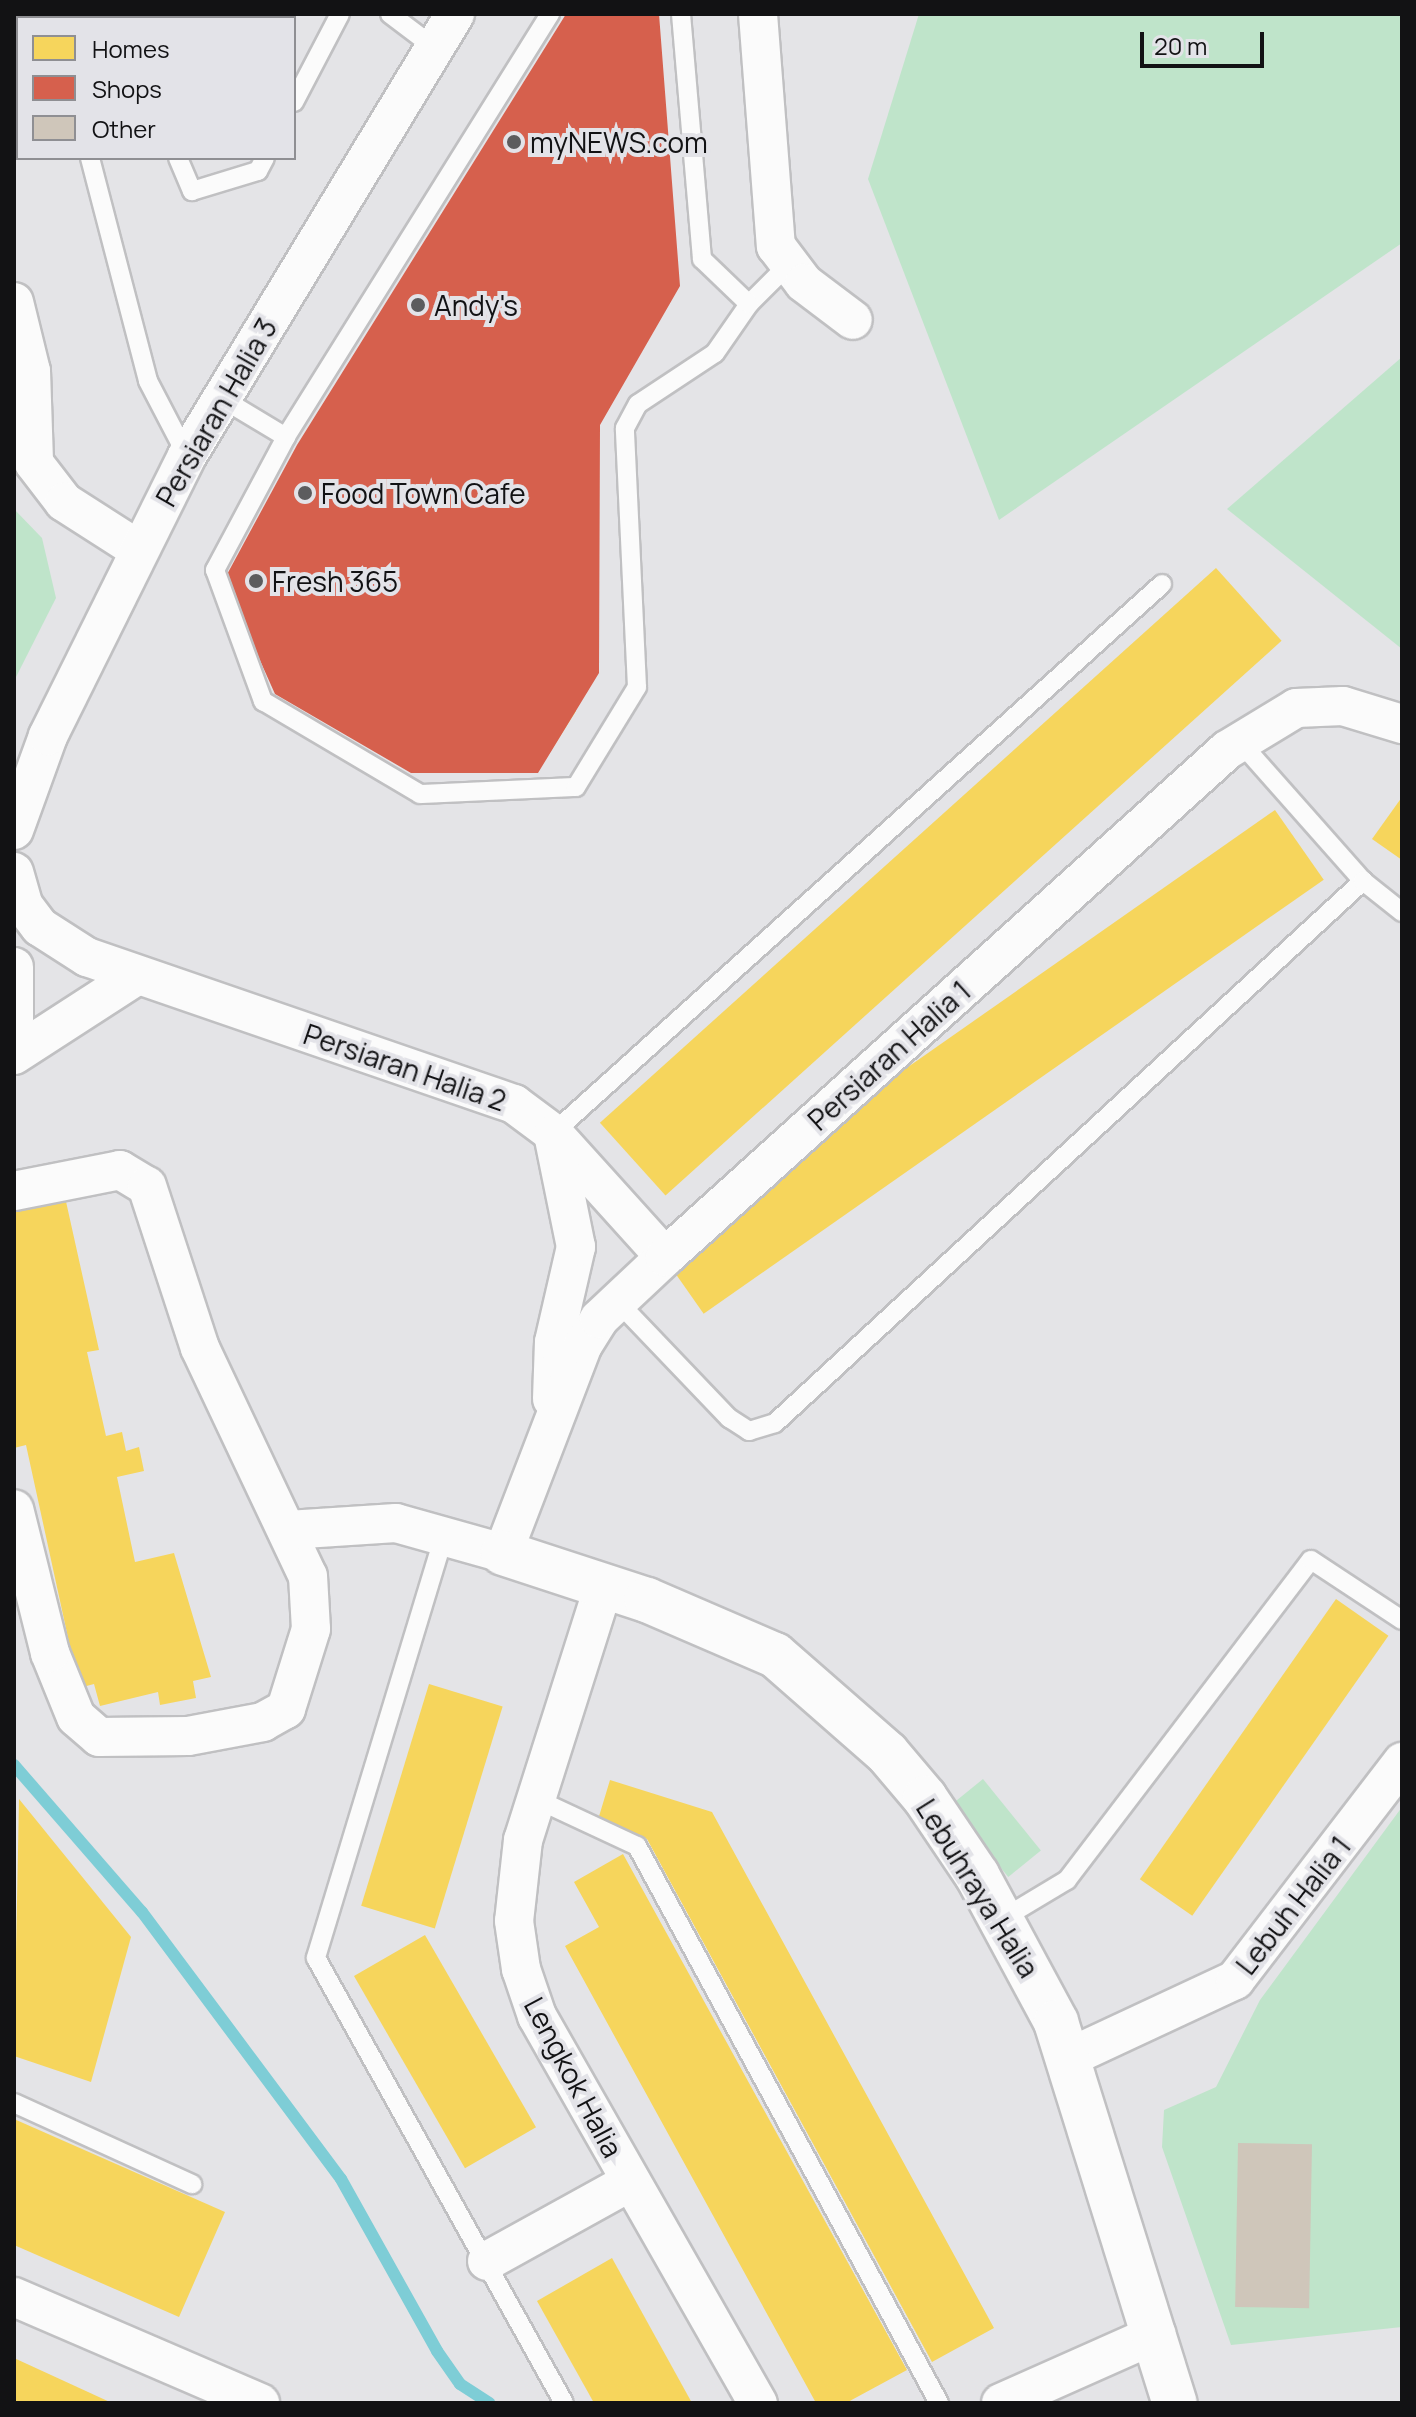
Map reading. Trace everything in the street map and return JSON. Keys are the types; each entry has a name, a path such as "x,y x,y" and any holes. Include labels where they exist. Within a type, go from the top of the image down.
{"street":[{"name":"Persiaran Halia 3","path":"14,830 48,736 187,456 455,14"},
{"path":"758,14 769,216 787,266 853,320"},
{"path":"17,324 34,463 64,502 139,550"},
{"name":"Persiaran Halia 1","path":"503,1553 583,1345 618,1302 665,1257 1240,742 1296,708 1343,706 1402,724"},
{"name":"Persiaran Halia 2","path":"14,872 24,906 40,927 136,976 489,1092 553,1133 665,1257"},
{"path":"14,967 14,1020"},
{"path":"14,1055 136,976"},
{"path":"551,1430 554,1342 576,1247 553,1133"},
{"path":"14,1191 120,1170 147,1186 200,1348 308,1576 311,1629 286,1709 248,1725 127,1740 99,1737 76,1717 50,1653 14,1509"},
{"path":"288,1530 370,1520 503,1553"},
{"name":"Lebuhraya Halia","path":"503,1553 604,1585 722,1629 817,1688 925,1798 1002,1919 1070,2057 1175,2403"},
{"name":"Lengkok Halia","path":"604,1585 536,1799 515,1881 521,1969 537,2016 758,2403"},
{"name":"Lebuh Halia 1","path":"1070,2057 1235,1980 1402,1762"},
{"path":"487,2261 630,2182"},
{"path":"14,2297 260,2403"},
{"path":"1001,2403 1156,2334"}],"lane":[{"path":"296,98 340,14"},
{"path":"390,14 435,48"},
{"path":"550,14 286,437 213,580 263,701 324,731 420,794 576,787 637,687 625,428 638,404 715,353 749,304 787,266"},
{"path":"681,14 702,259 749,304"},
{"path":"91,160 148,381 187,456"},
{"path":"179,160 192,191 258,171 264,160"},
{"path":"221,398 286,437"},
{"path":"553,1133 1162,584"},
{"path":"1240,742 1363,881 1402,912"},
{"path":"618,1302 729,1418 749,1431 775,1423 1363,881"},
{"path":"444,1536 316,1958 564,2403"},
{"path":"1002,1919 1067,1880 1311,1560 1402,1620"},
{"path":"536,1799 637,1846 939,2403"},
{"path":"14,2103 192,2184"}],"green space":[{"path":"919,14 1402,14 1402,243 999,520 868,179"},
{"path":"1402,357 1402,649 1227,509"},
{"path":"14,509 42,538 56,598 14,681"},
{"path":"983,1779 1041,1850 1008,1877 950,1805"},
{"path":"1402,1807 1402,2327 1231,2345 1162,2147 1164,2110 1216,2087 1260,2000"}],"building: Homes":[{"path":"144,14 263,14 263,16"},
{"path":"419,273 480,311 460,344 509,374 492,402 505,410 483,445 524,470 494,519 329,418"},
{"path":"508,532 560,565 544,589 568,604 559,617 586,634 549,694 576,711 542,765 398,676 467,566 482,575"},
{"path":"1216,568 1282,641 666,1196 600,1123"},
{"path":"1402,797 1402,860 1372,839"},
{"path":"1275,810 1324,880 704,1314 655,1244"},
{"path":"65,1197 99,1350 87,1352 106,1436 122,1432 126,1451 139,1447 144,1471 117,1477 135,1562 174,1553 211,1677 193,1681 196,1698 160,1705 158,1692 100,1706 94,1684 79,1688 26,1445 14,1448 14,1209"},
{"path":"1336,1599 1388,1636 1192,1916 1140,1879"},
{"path":"429,1684 503,1707 435,1928 361,1906"},
{"path":"610,1780 712,1812 994,2328 932,2362 647,1839 597,1823"},
{"path":"19,1799 131,1937 91,2082 14,2056"},
{"path":"623,1854 907,2370 846,2403 816,2403 565,1946 599,1927 574,1882"},
{"path":"425,1935 536,2127 465,2168 354,1976"},
{"path":"14,2119 225,2212 179,2317 14,2245"},
{"path":"612,2258 692,2403 594,2403 537,2301"},
{"path":"14,2358 112,2403 14,2403"}],"building: Shops":[{"path":"566,14 659,14 680,286 600,425 599,673 538,773 411,773 275,694 224,580 297,445"}],"building: Other":[{"path":"1238,2143 1312,2144 1309,2308 1235,2307"}],"waterway":[{"path":"14,1765 142,1912 341,2179 437,2351 460,2384 489,2403"}],"place":[{"name":"myNEWS.com","path":"514,142"},
{"name":"Andy's","path":"418,305"},
{"name":"Food Town Cafe","path":"305,493"},
{"name":"Fresh 365","path":"256,581"}]}
